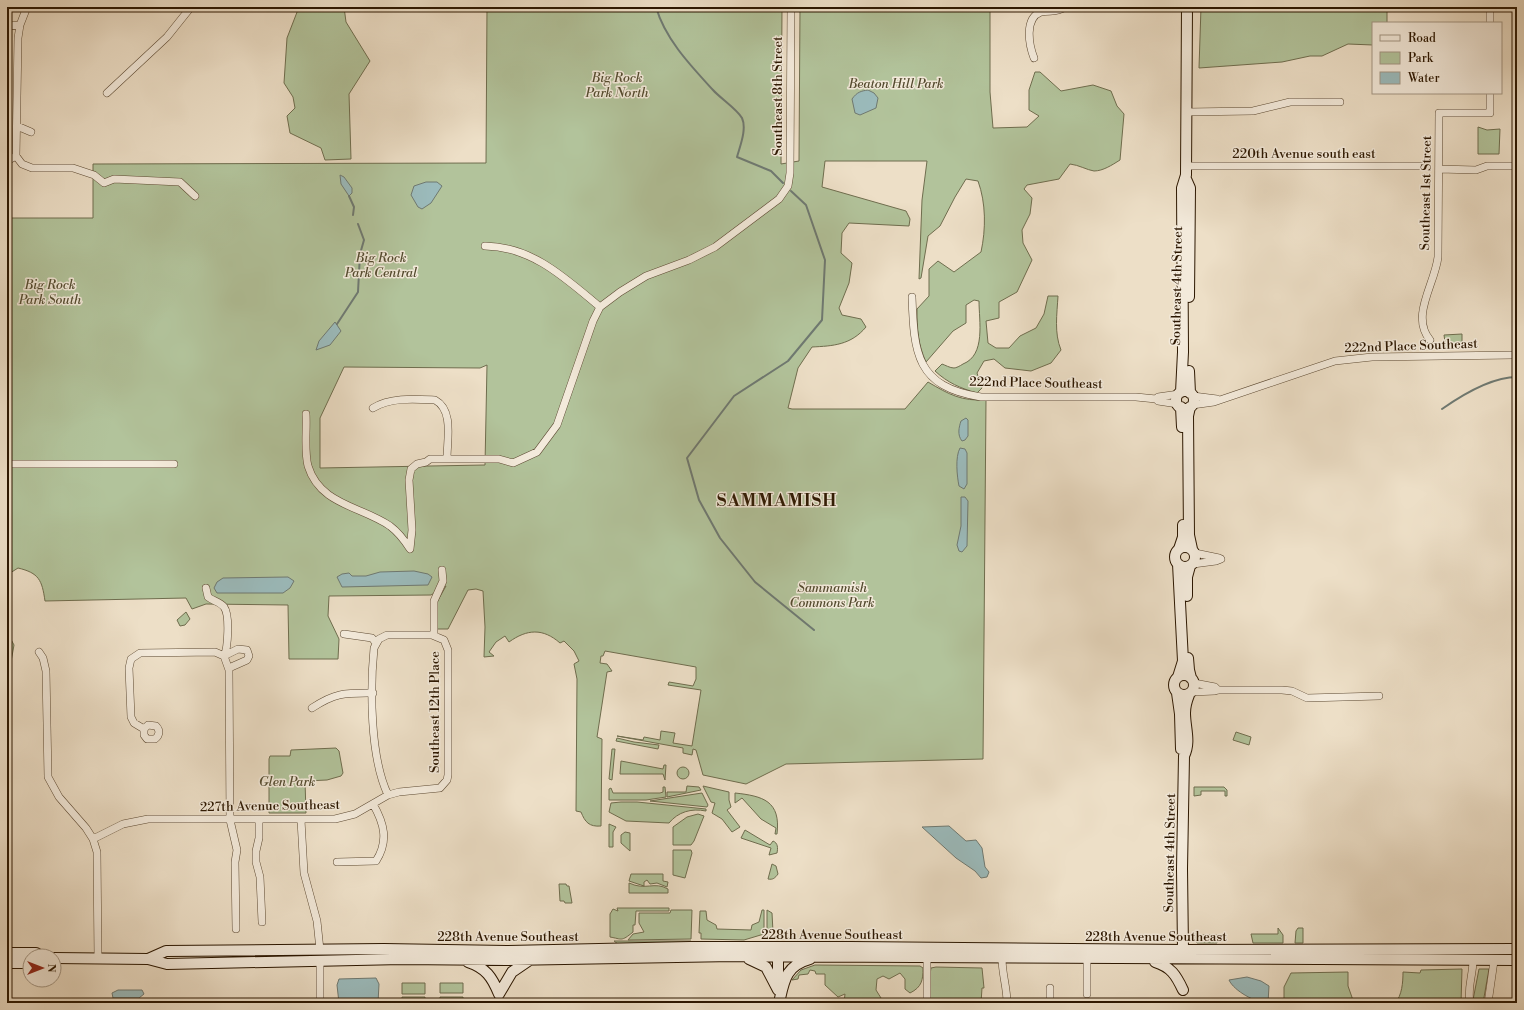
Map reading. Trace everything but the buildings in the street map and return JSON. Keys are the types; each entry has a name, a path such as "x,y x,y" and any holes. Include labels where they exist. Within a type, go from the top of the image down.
{"main road":[{"name":"Southeast 4th Street","path":"1179,549 1183,534 1190,188 1186,180 1187,7"},
{"name":"Southeast 4th Street","path":"1185,400 1188,416 1189,534 1193,551"},
{"path":"1178,564 1183,567 1191,565 1195,558 1193,551 1185,547 1179,549 1175,558 1178,564 1183,661 1178,677 1173,686 1177,693 1182,696 1192,687 1184,675 1178,677"},
{"name":"Southeast 4th Street","path":"1183,950 1182,869 1184,756 1187,750 1188,733 1185,713 1192,687 1189,670 1186,588 1191,565"},
{"name":"Southeast 4th Street","path":"1177,693 1180,714 1181,750 1184,756"},
{"name":"228th Avenue Southeast","path":"148,959 166,951 384,949 778,952 1517,949"},
{"path":"288,961 292,956 313,955 320,950 332,955 355,955 367,960"},
{"path":"778,952 779,1003"},
{"name":"228th Avenue Southeast","path":"62,958 148,959 167,964 288,961 733,956 778,952 820,956 927,958 1517,960"},
{"path":"7,953 22,953"},
{"path":"733,956 753,960 763,965 769,971 778,990"},
{"path":"779,1003 785,979 793,967 801,961 820,956"},
{"path":"461,960 477,965 486,970 493,979 500,994 512,972 531,959"},
{"path":"1129,959 1164,965 1172,970 1183,990"},
{"path":"7,963 22,963"}],"street":[{"path":"27,7 20,25 16,156 22,164 27,166 73,168 94,175 104,183 114,179 180,182 195,196"},
{"path":"107,93 167,37 191,7"},
{"name":"Southeast 8th Street","path":"600,307 642,278 715,247 779,199 788,186 790,173 791,7"},
{"path":"1034,58 1030,45 1030,24 1032,19 1041,12 1057,12 1065,7"},
{"path":"1490,7 1490,22"},
{"path":"7,26 20,25"},
{"name":"Southeast 1st Street","path":"1430,340 1423,332 1422,314 1436,268 1439,113 1490,113 1490,94"},
{"path":"1187,112 1253,111 1290,102 1340,102"},
{"path":"17,126 31,132"},
{"path":"7,161 16,156"},
{"name":"220th Avenue south east","path":"1186,166 1421,166"},
{"path":"1439,169 1476,170 1487,166 1517,166"},
{"path":"306,414 308,466 321,489 337,502 390,526 410,549 412,530 409,480 411,469 417,464 426,462 430,459 499,459 513,463 537,452 557,425 593,321 600,307 547,264 533,256 499,246 485,246"},
{"name":"222nd Place Southeast","path":"912,297 915,346 927,371 936,381 956,391 981,397 1136,397 1156,399 1158,397 1185,400 1221,400 1335,361 1372,357 1513,355"},
{"path":"373,408 382,402 397,400 435,400 442,405 447,414 447,459"},
{"path":"7,464 174,464"},
{"path":"1191,565 1216,561 1221,558 1193,551"},
{"path":"388,795 382,778 375,742 373,693 374,653 378,641 390,635 434,635 434,601 443,581 442,570"},
{"path":"206,588 208,598 221,604 225,608 227,614 227,650 224,656"},
{"path":"344,634 372,638 378,641"},
{"name":"Southeast 12th Place","path":"434,635 444,640 448,650 448,775 444,784"},
{"path":"224,656 238,649 247,650 249,656 247,660 229,668"},
{"path":"39,652 43,658 46,671 48,777 59,797 79,818 93,839 98,863 98,959"},
{"path":"144,729 134,723 129,712 129,668 132,659 140,653 145,652 215,652 224,656 229,668 230,820 237,850 235,862 236,929"},
{"path":"1192,687 1214,692 1218,690 1282,690 1292,691 1307,698 1379,696"},
{"path":"312,708 327,698 336,695 373,693"},
{"name":"227th Avenue Southeast","path":"93,839 113,827 135,821 259,819 301,820 345,817 364,811 388,795 406,790 436,790 444,784"},
{"path":"337,862 376,861 383,850 382,819 373,804"},
{"path":"259,819 256,862 260,876 262,922"},
{"path":"301,820 304,873 317,921 320,950"},
{"path":"927,958 927,1003"},
{"path":"1002,958 1002,974 1007,985 1007,1003"},
{"path":"1086,958 1087,994"},
{"path":"1470,1003 1468,991 1473,971 1473,960"},
{"path":"1488,1003 1494,960"},
{"path":"320,961 320,1003"},
{"path":"1050,988 1050,1003"}],"green space":[{"path":"299,7 344,7 346,22 370,61 349,94 351,159 325,160 321,148 290,133 287,116 295,108 293,97 284,83 287,38"},
{"path":"487,7 782,7 781,164 799,161 800,7 990,7 990,92 993,128 1027,127 1039,116 1029,110 1029,90 1035,72 1040,72 1061,91 1093,85 1111,91 1117,106 1124,114 1120,160 1097,171 1070,164 1059,179 1027,185 1024,189 1032,198 1030,214 1022,230 1023,243 1032,260 1017,292 999,302 999,318 986,321 988,343 996,348 1009,348 1020,336 1036,328 1044,314 1048,296 1058,296 1057,337 1061,350 1051,363 1031,371 1005,368 994,359 984,361 977,373 982,388 977,393 954,385 935,371 942,364 952,368 958,367 970,360 975,353 980,337 979,301 974,300 966,305 966,323 953,331 926,362 918,336 917,309 929,296 929,269 938,261 954,272 981,252 984,234 984,207 978,181 966,179 940,226 928,236 921,278 919,279 922,200 927,161 825,161 822,187 906,211 910,219 909,226 849,223 842,233 841,253 852,263 849,283 839,308 842,315 861,319 866,327 854,338 848,341 834,345 812,347 798,368 788,408 905,409 928,382 962,398 986,400 983,759 786,764 746,784 703,775 696,750 693,749 692,755 683,753 683,748 617,736 643,740 644,737 660,740 661,731 675,733 673,743 692,746 701,690 668,685 669,682 693,686 696,679 696,667 605,651 603,656 601,656 600,663 607,664 612,671 607,672 597,737 602,739 601,826 593,826 584,819 581,812 576,811 577,679 574,664 579,661 574,651 564,641 560,643 554,638 535,632 522,635 509,642 505,636 496,642 489,652 494,656 484,657 485,627 483,591 476,589 468,590 448,629 436,629 437,602 446,586 431,595 329,596 328,616 339,639 338,659 289,659 288,605 206,604 192,609 186,598 45,601 41,583 31,572 18,568 7,575 7,218 93,218 93,164 486,163","holes":["487,365 485,465 320,468 320,418 344,367 480,368"]},
{"path":"1201,7 1387,7 1387,22 1372,22 1372,45 1348,44 1322,56 1310,56 1282,62 1199,68"},
{"path":"1478,127 1487,130 1500,129 1499,154 1478,154"},
{"path":"1462,334 1462,348 1441,348 1445,342 1444,335"},
{"path":"186,612 190,619 185,625 180,626 177,620"},
{"path":"7,632 14,645 7,684"},
{"path":"1236,732 1251,737 1249,745 1233,740"},
{"path":"617,738 659,745 658,749 616,741"},
{"name":"Glen Park","path":"336,748 339,751 343,773 341,776 327,780 305,781 306,813 269,813 270,756 290,756 291,750"},
{"path":"612,749 615,749 612,780 609,779"},
{"path":"621,761 663,769 664,765 666,765 665,780 663,774 620,774"},
{"path":"681,767 685,767 689,773 685,779 681,779 677,775 677,771"},
{"path":"687,786 699,787 701,790 667,797 667,792 686,792"},
{"path":"703,786 729,792 731,807 727,810 740,827 732,832 722,819 712,813 715,803 711,802"},
{"path":"663,787 665,787 666,797 646,800 609,800 609,789 611,788 613,793 660,793 663,792"},
{"path":"1194,787 1224,787 1227,790 1227,796 1225,796 1225,791 1201,791 1201,795 1194,796"},
{"path":"702,793 708,805 707,807 650,801"},
{"path":"735,793 754,796 768,802 773,807 776,814 777,834 775,834 776,828 761,819 742,798 735,803"},
{"path":"637,802 706,809 706,811 695,810 685,812 676,816 669,823 626,821 609,812 611,803"},
{"path":"698,814 704,816 691,845 673,845 673,827 687,817"},
{"path":"609,824 616,827 613,832 613,847 609,847"},
{"path":"745,830 770,845 773,841 775,842 778,849 777,853 769,855 771,848 741,838"},
{"path":"625,832 630,833 630,851 621,843 621,835"},
{"path":"673,850 691,850 692,853 685,878 673,875"},
{"path":"772,864 776,866 778,874 774,878 768,879"},
{"path":"631,874 663,874 663,881 668,882 667,887 657,883 650,884 647,880 644,882 644,886 629,881"},
{"path":"629,883 640,886 663,887 668,889 668,893 629,893"},
{"path":"559,884 566,884 569,886 572,903 560,901"},
{"path":"617,908 669,908 669,911 636,911 633,932 624,939 619,939 610,937 610,914 613,909 618,911"},
{"path":"671,910 692,910 691,939 628,940 633,934 644,932 639,923 639,913 670,913"},
{"path":"762,910 764,910 764,934 744,940 701,939 701,933 699,933 700,911 706,911 707,920 716,925 717,929 751,930 752,925 759,922"},
{"path":"767,910 772,913 773,932 767,932"},
{"path":"1278,928 1283,935 1283,943 1253,943 1251,934 1278,934"},
{"path":"1298,928 1303,928 1303,943 1295,943 1296,931"},
{"path":"1195,934 1219,935 1219,940 1217,940 1217,943 1197,943 1193,938"},
{"path":"614,941 691,941 691,943 618,944"},
{"path":"815,965 920,966 923,968 923,976 919,986 910,993 905,989 905,979 900,973 889,979 883,976 877,979 876,990 882,1003 844,1003 845,994 838,997 825,985 825,974 816,974 815,971 810,970 808,974 799,975 798,979 792,980 801,970"},
{"path":"931,968 982,968 984,988 982,988 981,1003 930,1003 929,981"},
{"path":"1462,969 1461,1003 1395,1003 1401,993 1403,972 1420,973 1421,970"},
{"path":"1479,969 1489,969 1483,1003 1477,1003 1473,1000"},
{"path":"1348,972 1348,986 1354,1003 1284,1003 1284,987 1291,973"},
{"path":"402,983 425,983 425,994 402,994"},
{"path":"440,983 463,983 463,993 440,993"},
{"path":"402,997 425,997 425,1003 402,1003"},
{"path":"440,997 463,997 463,1003 440,1003"}],"water":[{"path":"868,90 874,93 878,98 876,108 860,115 855,113 852,99 859,92"},
{"path":"340,175 344,177 352,188 352,193 349,196 341,184"},
{"path":"426,182 437,182 442,186 431,203 422,209 418,207 411,195 414,186"},
{"path":"335,322 341,331 330,345 316,350 319,341"},
{"path":"966,418 968,420 968,436 962,441 959,436 959,428 961,421"},
{"path":"960,448 965,449 967,453 967,484 964,489 959,486 957,467 958,452"},
{"path":"961,497 965,497 968,501 967,546 962,552 959,551 957,545 961,526"},
{"path":"414,571 428,574 432,577 428,585 342,587 337,577 342,574 349,573 352,576 366,576 380,572"},
{"path":"288,577 294,581 290,588 283,593 217,593 214,588 217,582 223,578"},
{"path":"949,826 966,841 976,840 982,848 985,867 989,872 987,877 981,878 975,871 956,858 922,827"},
{"path":"1247,977 1261,981 1269,986 1268,1003 1246,996 1229,980"},
{"path":"376,978 379,984 378,1003 339,1003 337,985 339,979"},
{"path":"118,990 142,990 144,994 139,998 113,998 112,993"}],"waterway":[{"path":"656,7 660,19 680,52 713,90 742,118 744,127 737,157 771,171 783,183"},
{"path":"791,191 806,205 825,260 822,320 788,361 734,396 687,458 699,500 720,538 755,582 814,630"},
{"path":"349,196 354,207 353,215"},
{"path":"337,324 358,292 360,254 364,240 358,224"},
{"path":"1442,409 1458,398 1487,383 1517,377"}],"district":[{"name":"SAMMAMISH","path":"777,501"}],"park label":[{"name":"Beaton Hill Park","path":"896,84"},
{"name":"Big Rock Park North","path":"617,86"},
{"name":"Big Rock Park Central","path":"381,266"},
{"name":"Big Rock Park South","path":"50,292"},
{"name":"Sammamish Commons Park","path":"832,596"}]}
